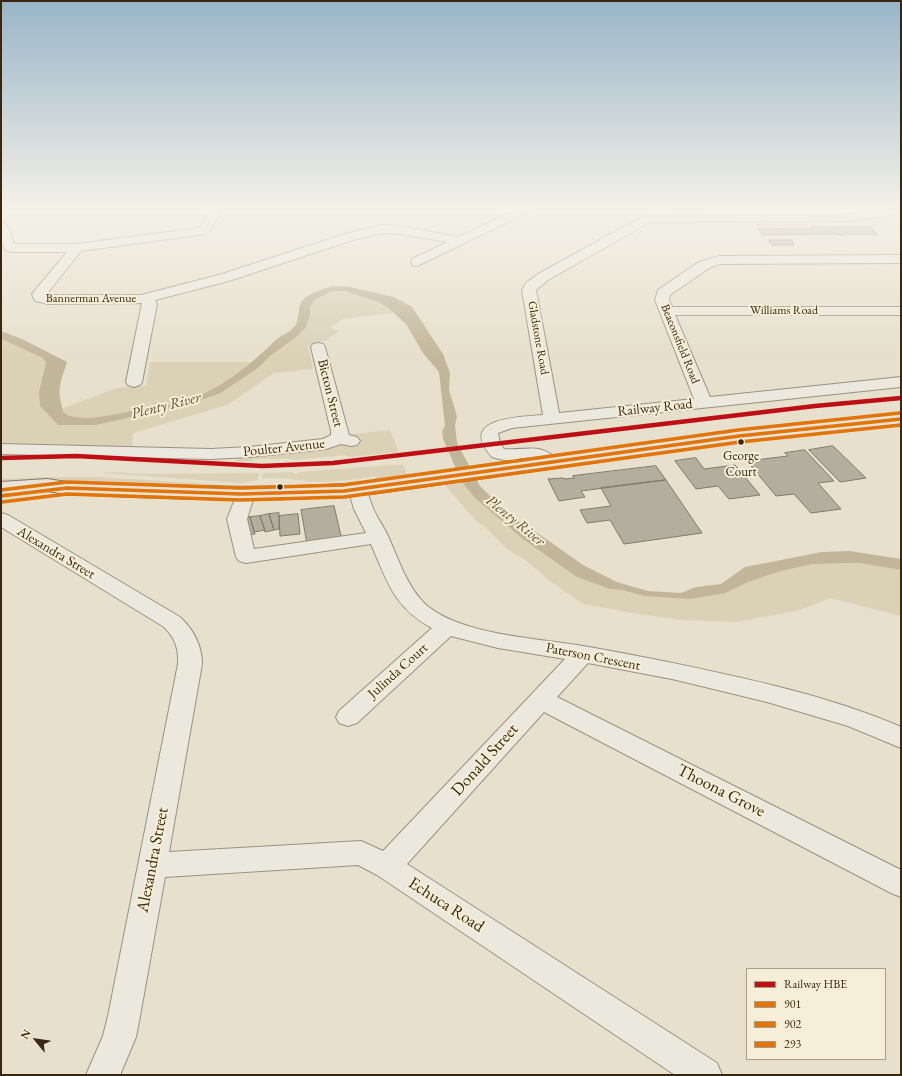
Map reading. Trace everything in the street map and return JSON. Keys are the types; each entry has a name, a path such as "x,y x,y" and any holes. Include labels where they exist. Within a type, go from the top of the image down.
{"main road":[{"path":"1,488 47,485 66,488 246,493 312,493 357,490 747,435 901,419"},
{"path":"1,496 57,491 66,488"}],"street":[{"name":"Bannerman Avenue","path":"68,259 39,294 40,298 48,300 134,300 147,298 224,278 281,259"},
{"path":"418,262 424,259"},
{"name":"Gladstone Road","path":"552,419 529,290 531,286 543,277 574,259"},
{"name":"Beaconsfield Road","path":"704,403 666,311 662,300 663,293 704,264 713,261 881,259"},
{"path":"134,382 150,304 147,298"},
{"name":"Williams Road","path":"666,311 901,311"},
{"name":"Bicton Street","path":"318,347 340,431 345,440"},
{"name":"Railway Road","path":"550,463 542,455 535,453 510,455 498,453 489,436 490,431 502,425 552,419 901,382"},
{"name":"Poulter Avenue","path":"1,449 231,453 326,444 345,440"},
{"name":"Paterson Crescent","path":"357,490 361,505 379,537 405,594 414,606 425,615 448,626 480,636 582,654 763,691 863,722 901,738"},
{"path":"246,493 237,519 246,557 379,537"},
{"name":"Alexandra Street","path":"1,519 172,622 179,629 190,652 190,664 119,1038 103,1075"},
{"name":"Alexandra Street","path":"1,532 187,643"},
{"name":"Julinda Court","path":"348,717 448,626"},
{"name":"Donald Street","path":"387,866 582,654"},
{"name":"Thoona Grove","path":"540,699 901,884"},
{"name":"Echuca Road","path":"152,865 356,852 361,853 387,866 705,1075"}],"shaded area":[{"path":"332,291 356,294 380,303 393,313 343,319 330,328 339,331 327,340 308,345 313,369 274,373 227,405 133,433 132,449 1,446 1,339 43,358 46,364 39,392 40,406 58,425 96,425 190,404 221,393 258,368 270,356 295,338 310,316 310,308 314,300"},
{"path":"150,362 253,362 234,377 208,392 184,401 100,418 80,418 65,414 61,411 61,409 117,388 146,386"},
{"path":"390,430 399,452 350,457 345,455 295,460 253,459 251,461 238,461 235,459 175,460 105,456 242,456 345,435"},
{"path":"403,465 408,477 377,482 375,476 325,482 283,478 262,479 263,473 291,472 296,474 301,472"},
{"path":"113,472 145,474 259,473 258,480 241,483 103,473"},
{"path":"98,477 209,484 230,487 1,486 1,479"},
{"path":"462,482 474,497 498,516 610,589 622,590 644,596 726,593 748,582 781,571 813,564 859,563 901,570 901,616 830,598 800,610 737,622 683,620 583,604 550,581 525,560 507,549 484,526 476,521 445,485"}],"water":[{"name":"Plenty River","path":"334,286 350,287 394,297 412,307 443,354 450,373 449,390 457,416 455,425 457,443 480,486 511,517 536,532 583,565 617,582 648,591 681,593 696,587 721,584 745,567 822,552 850,551 901,559 901,570 859,563 813,564 781,571 748,582 726,593 690,599 644,596 622,590 610,589 577,577 523,539 474,497 462,482 443,439 442,431 445,426 439,372 423,353 406,324 388,308 378,302 345,291 332,291 314,300 310,308 310,316 306,327 295,338 270,356 258,368 221,393 190,404 96,425 58,425 40,406 39,392 46,363 43,358 1,339 1,331 22,339 67,362 61,382 60,392 64,413 71,416 85,418 106,416 184,401 198,396 223,383 234,376 277,339 289,332 294,327 300,304 307,296"}],"building":[{"path":"833,446 866,478 840,482 809,450"},
{"path":"805,450 834,481 818,483 841,509 811,513 794,494 776,496 747,461 788,456 785,453"},
{"path":"696,458 704,469 735,465 760,495 729,499 718,486 696,489 675,461"},
{"path":"656,466 666,480 581,491 585,497 559,501 548,479 566,479 574,478 573,476"},
{"path":"666,480 702,533 624,544 610,520 587,523 580,510 611,506 601,488"},
{"path":"334,506 342,540 307,544 301,510"},
{"path":"279,513 279,529 274,530 269,514"},
{"path":"269,514 274,530 265,532 260,516"},
{"path":"298,514 300,534 280,536 279,516"},
{"path":"260,516 265,530 254,532 250,517"},
{"path":"250,517 255,534 246,535 242,521"}],"rail line":[{"name":"HBE","path":"1,458 76,456 262,466 333,463 815,406 901,398"}],"transit line":[{"name":"293","path":"1,490 67,482 241,488 343,485 738,430 900,413"},
{"name":"901","path":"1,496 67,488 241,494 344,491 739,436 901,419"},
{"name":"902","path":"2,502 67,494 240,500 344,497 740,442 901,425"}],"place":[{"name":"George Court","path":"741,442"}]}
